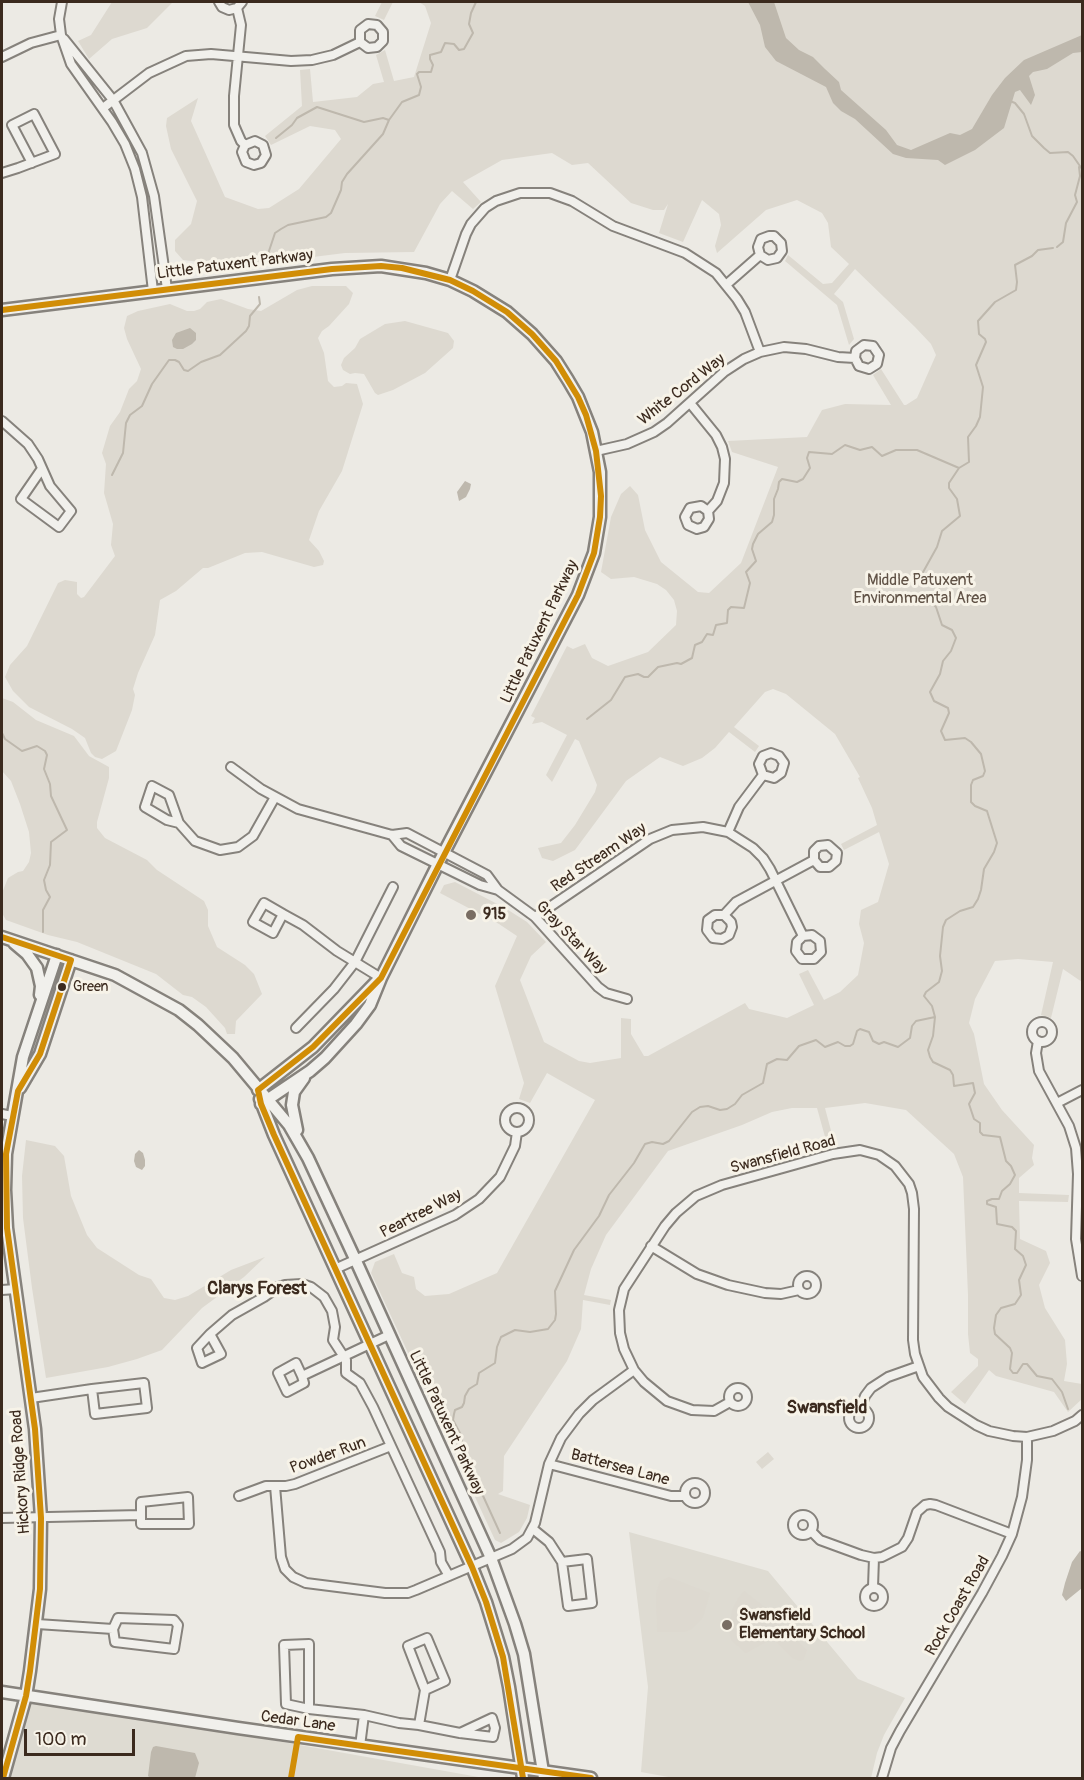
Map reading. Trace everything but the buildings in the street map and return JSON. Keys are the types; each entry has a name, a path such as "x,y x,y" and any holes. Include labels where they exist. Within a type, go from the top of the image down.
{"street":[{"path":"62,2 59,19 61,35 71,64 103,108 125,144 139,182 153,291"},
{"path":"219,2 226,9 240,5 241,25 233,118 237,133 245,145"},
{"path":"2,57 31,43 61,35"},
{"path":"61,35 113,100 136,140 147,166 154,196 167,289"},
{"path":"103,108 149,73 174,60 201,54 291,61 312,60 333,55 360,42"},
{"path":"2,173 32,163 55,154 34,114 12,125 32,163"},
{"path":"450,280 466,234 478,216 496,201 530,192 560,195 613,226 673,247 706,266 727,284 745,312 760,352"},
{"path":"727,284 759,255"},
{"name":"Little Patuxent Parkway","path":"2,310 358,266 402,268 450,280 507,312 556,361 578,397 592,432 601,484 600,517 588,573 566,619 438,864 381,978 370,1005 339,1045 310,1071 265,1102"},
{"name":"White Cord Way","path":"596,452 642,439 667,423 724,372 760,352 795,348 838,357 855,358"},
{"path":"690,403 716,435 725,459 721,491 717,501 708,511"},
{"path":"2,421 28,444 38,459 50,486 71,511 59,527 21,498 41,470"},
{"name":"Gray Star Way","path":"231,767 246,780 308,813 392,835 407,833 487,875 498,890 535,917 598,987 606,993 627,999"},
{"path":"728,832 739,807 763,775"},
{"path":"179,824 145,807 152,786 169,795 179,824 195,841 212,849 229,849 245,843 253,836 275,797"},
{"name":"Red Stream Way","path":"535,917 660,834 691,827 713,828 728,832 753,848 776,881 803,936"},
{"name":"Gray Star Way","path":"392,835 401,846 480,885 498,890"},
{"path":"724,915 736,902 814,860"},
{"path":"296,1028 334,989 355,962 393,887"},
{"path":"283,914 381,978"},
{"path":"5,938 27,954 37,968 41,986 37,1014"},
{"name":"Little Patuxent Parkway","path":"5,938 126,980 179,1010 233,1058 258,1090 335,1269 486,1602 503,1657 522,1774"},
{"name":"Hickory Ridge Road","path":"18,1091 23,1057 57,955"},
{"name":"Hickory Ridge Road","path":"3,1779 26,1696 37,1624 41,1518 31,1398 3,1207 7,1115 40,1054 71,960"},
{"name":"Little Patuxent Parkway","path":"258,1090 313,1047 381,978"},
{"path":"1038,1041 1036,1053 1039,1071 1069,1126 1076,1148 1080,1200 1076,1239 1083,1276"},
{"path":"308,1158 294,1122 292,1106 298,1085 310,1071"},
{"path":"1057,1104 1083,1090"},
{"name":"Little Patuxent Parkway","path":"265,1102 289,1125 308,1158 491,1558 524,1654 544,1775"},
{"name":"Peartree Way","path":"335,1269 455,1215 478,1199 500,1177 515,1146 517,1132"},
{"name":"Swansfield Road","path":"730,1402 714,1411 692,1410 678,1406 654,1392 634,1370 624,1349 618,1322 624,1289 651,1246 676,1213 696,1196 708,1190 849,1151 860,1150 879,1155 895,1166 909,1184 912,1193 914,1209 912,1323 915,1354 930,1388 961,1417 988,1431 1027,1437 1053,1431 1083,1415"},
{"path":"651,1246 697,1274 728,1285 773,1293 793,1293 799,1290"},
{"path":"210,1334 232,1315 278,1287 302,1284 318,1292 329,1304 335,1319 334,1344 344,1356 346,1373 360,1383 440,1552 441,1562 449,1576"},
{"path":"2,1290 16,1290"},
{"path":"302,1376 389,1335"},
{"path":"860,1408 865,1396 879,1382 919,1366"},
{"path":"275,1486 281,1557 285,1569 293,1577 306,1582 398,1593 416,1590 519,1545 532,1529 549,1464 561,1438 579,1414 604,1390 634,1370"},
{"path":"31,1398 92,1389 144,1383 147,1407 94,1414 92,1389"},
{"name":"Rock Coast Road","path":"882,1779 891,1748 900,1731 982,1593 1012,1534 1026,1478 1027,1437"},
{"name":"Powder Run","path":"239,1496 259,1488 295,1484 391,1446"},
{"name":"Battersea Lane","path":"549,1464 671,1496 685,1496"},
{"path":"188,1497 189,1524 141,1524 141,1515 141,1502 188,1497"},
{"path":"811,1531 820,1540 874,1558 889,1555 902,1547 908,1538 917,1512 930,1504 1012,1534"},
{"path":"2,1518 141,1515"},
{"path":"532,1529 549,1542 562,1562 568,1606 592,1603 587,1559 562,1562"},
{"path":"873,1587 874,1558"},
{"path":"118,1618 174,1620 177,1625 174,1649 115,1642 113,1629 118,1618"},
{"path":"37,1624 113,1629"},
{"path":"419,1725 425,1690 408,1646 427,1638 446,1681 425,1690"},
{"path":"309,1709 309,1644 285,1645 286,1704 309,1709 329,1713 364,1715 460,1733"},
{"name":"Cedar Lane","path":"2,1692 360,1746 522,1774 591,1779"},
{"path":"360,1746 364,1715"}],"shaded area":[{"path":"748,2 774,2 786,38 799,50 813,57 839,82 841,90 886,130 897,145 911,150 950,133 960,135 972,129 992,95 1005,78 1024,60 1082,35 1082,52 1073,53 1047,69 1033,72 1029,76 1035,95 1031,105 1020,90 1015,92 1004,128 975,150 945,165 938,160 906,158 893,154 855,119 833,103 826,87 776,61 765,47 760,25"},
{"path":"190,328 196,333 196,340 183,349 173,347 172,340 176,333"},
{"path":"465,481 471,484 470,489 466,497 459,501 457,492"},
{"path":"139,1150 143,1153 145,1160 142,1170 136,1167 134,1161 135,1154"},
{"name":"Swansfield Elementary School","path":"629,1532 768,1571 858,1679 905,1698 884,1735 871,1778 674,1778 641,1772 648,1687"},
{"path":"1080,1551 1082,1552 1082,1588 1066,1601 1062,1595 1065,1583 1072,1562"},
{"path":"26,1696 484,1778 2,1778"},
{"path":"156,1746 195,1753 199,1763 195,1778 150,1778 148,1776 151,1752"}],"green space":[{"path":"112,2 173,2 147,28 112,39 89,59 78,41 91,35"},
{"path":"382,2 393,2 384,20 375,16"},
{"name":"Middle Patuxent Environmental Area","path":"419,2 1082,2 1082,982 1063,969 1051,1018 1041,1015 1053,962 1018,959 995,961 975,999 969,1023 974,1034 984,1084 1002,1110 1034,1145 1032,1158 1034,1165 1019,1178 1019,1193 1069,1195 1068,1202 1019,1201 1020,1239 1046,1251 1050,1263 1039,1285 1045,1308 1065,1340 1067,1364 1064,1381 1082,1384 1082,1399 1068,1412 1054,1392 996,1376 989,1370 965,1404 951,1392 978,1366 978,1359 970,1353 968,1334 963,1177 954,1154 906,1110 865,1103 825,1108 834,1142 827,1144 817,1108 792,1108 772,1112 668,1151 606,1235 591,1269 584,1295 611,1300 610,1305 583,1300 581,1329 567,1361 504,1456 503,1491 498,1494 530,1505 527,1518 519,1532 501,1543 495,1540 371,1273 375,1262 394,1254 402,1273 414,1277 416,1289 425,1296 449,1294 497,1273 595,1100 547,1073 530,1103 519,1099 524,1083 495,986 517,936 440,893 444,885 455,882 505,908 527,922 546,942 531,956 520,980 544,1042 579,1061 590,1063 621,1058 621,1018 631,1019 631,1034 644,1056 648,1056 745,1003 749,1009 787,1018 814,1005 799,974 808,970 824,1000 840,992 858,975 864,943 859,924 861,910 878,902 889,864 879,832 844,850 841,844 877,825 872,808 858,778 860,777 835,734 786,694 773,689 765,692 734,727 759,746 755,752 729,732 715,748 702,758 683,766 660,757 626,781 575,850 553,861 542,858 538,848 561,843 575,825 597,785 579,741 575,739 552,782 546,775 567,735 542,722 532,724 535,718 531,716 567,646 573,649 585,644 592,658 608,666 648,652 676,625 677,611 674,600 666,590 657,584 634,577 611,579 601,572 611,517 621,494 630,486 638,495 645,530 661,562 698,592 709,593 741,563 778,467 732,452 728,441 807,437 822,410 845,404 891,405 873,375 881,369 906,405 917,398 936,355 931,344 915,327 855,269 834,294 843,302 854,339 849,345 837,305 785,261 788,255 823,284 832,283 849,264 831,247 828,223 822,213 797,200 766,210 717,253 715,246 721,225 719,214 702,200 683,242 659,233 668,204 664,210 653,210 631,203 588,163 572,165 552,153 502,160 463,182 481,202 473,209 452,191 440,204 414,252 345,253 225,268 224,263 183,260 175,251 175,240 191,224 197,201 171,149 166,126 167,118 198,98 191,121 225,197 258,209 269,208 299,189 341,139 335,130 310,126 271,145 265,136 302,106 300,70 310,69 313,102 357,97 373,84 384,82 376,55 385,50 394,81 414,77 431,23 425,6"},
{"path":"312,286 346,286 353,293 349,304 318,338 324,353 328,381 334,387 346,383 357,384 363,404 342,471 319,511 309,540 319,551 324,561 323,565 314,567 262,552 245,553 203,568 176,591 160,600 155,635 138,673 133,689 135,695 132,710 116,751 102,759 95,757 85,738 29,707 13,691 5,677 10,665 27,646 58,583 65,580 77,582 77,594 81,598 84,597 115,556 111,545 113,524 104,493 106,464 102,453 110,426 120,412 129,389 137,381 141,369 124,328 127,316 138,311 170,304 187,311 194,311 207,302 221,299 248,309 261,311 297,290"},
{"path":"405,321 448,333 454,341 453,348 425,373 393,390 378,395 364,374 350,374 343,370 341,365 344,358 355,348 360,339 385,324"},
{"path":"2,698 13,702 36,720 74,736 89,756 109,767 109,778 97,828 105,838 147,860 157,870 204,901 208,910 208,926 217,947 245,965 254,974 262,994 236,1021 235,1034 227,1034 225,1028 206,1007 192,997 183,995 156,974 77,942 48,935 6,920 2,913 2,893 8,878 23,871 29,862 31,853 29,832 20,804 11,781 2,771"},
{"path":"26,1140 55,1146 64,1156 71,1196 87,1235 97,1248 139,1275 151,1279 164,1298 175,1300 188,1296 231,1270 265,1257 244,1277 202,1308 162,1350 108,1367 46,1378 23,1218 22,1176"},
{"path":"768,1452 774,1459 762,1469 756,1462"},
{"path":"669,1577 710,1593 703,1617 692,1629 685,1632 657,1632 656,1594 660,1581"},
{"path":"744,1591 771,1612 779,1623 779,1630 770,1640 746,1653 731,1640 729,1631 732,1610"},
{"path":"786,1629 807,1650 804,1659 800,1661 792,1658 774,1640"}],"waterway":[{"path":"268,254 275,233 281,229 288,225 326,217 331,213 347,174 383,134 389,120 402,102 419,95 421,87 417,74 431,72 433,65 430,55 441,52 445,43 454,44 459,50 464,49 473,33 469,24 476,2"},
{"path":"1010,101 1015,103 1024,114 1032,136 1044,148 1050,153 1068,152 1082,169"},
{"path":"276,138 297,118 317,107 364,122 383,118 389,120"},
{"path":"1057,247 1063,242 1066,223 1077,202 1075,195 1080,176 1079,167"},
{"path":"1053,248 1038,250 1015,265 1016,290 995,302 978,321 979,334 986,342 976,365 983,387 980,417 968,437 969,462 959,468 949,483 949,488 957,499 960,516 942,531 937,547 922,574 921,580 924,583 939,587 932,603 936,607 942,625 952,630 956,638 930,692 934,701 948,708 949,713 941,731 945,740 965,738 981,754 985,771 983,776 973,780 971,802 987,811 997,843 984,869 981,890 973,907 960,911 946,920 943,927 940,956 942,971 939,982 924,996 932,1006 935,1017 933,1036 928,1050 930,1057 933,1062 950,1070 954,1086 973,1083 975,1093 969,1104 974,1119 980,1123 980,1132 983,1135 1000,1137 1006,1161 1015,1175 1002,1191 999,1199 987,1201 987,1204 996,1207 997,1224 1012,1227 1016,1231 1015,1249 1023,1256 1026,1265 1019,1280 1021,1295 1015,1304 1001,1308 996,1315 995,1334 1010,1348 1012,1353 1010,1369 1013,1373 1017,1373 1023,1364 1027,1364 1037,1376 1052,1379 1062,1392 1068,1409"},
{"path":"112,475 123,453 126,423 130,415 142,406 152,384 169,360 179,362 184,370 188,371 201,362 220,355 246,331 250,316 260,304 259,297"},
{"path":"587,719 611,700 625,677 638,674 648,677 658,667 681,664 692,658 695,645 702,642 707,634 713,635 716,625 727,623 728,610 731,607 744,608 750,583 746,572 756,561 752,549 753,544 758,534 772,522 774,499 779,482 782,479 797,482 803,479 810,468 807,458 809,452 832,454 845,445 860,450 872,447 882,456 896,450 917,450 959,468"},
{"path":"2,733 5,739 22,751 37,746 45,751 47,755 44,769 50,784 51,796 67,830 51,842 50,865 44,880 50,897 43,910 43,932"},
{"path":"500,1533 463,1452 461,1435 453,1420 455,1410 462,1407 469,1389 477,1384 479,1373 495,1363 501,1337 515,1330 530,1332 548,1329 555,1320 555,1291 574,1250 599,1216 609,1195 634,1163 645,1144 652,1142 663,1144 669,1141 692,1112 700,1107 708,1106 720,1110 735,1104 742,1095 763,1083 767,1064 777,1059 787,1060 799,1046 816,1040 825,1047 838,1042 850,1046 860,1029 869,1032 873,1041 879,1044 884,1042 898,1047 910,1038 912,1026 916,1021 935,1017"}],"transit line":[{"path":"2,310 332,269 381,266 402,268 450,280 507,312 532,334 556,361 586,415 596,451 601,496 594,553 578,595 381,978 313,1047 258,1090 261,1104 274,1135 486,1602 503,1657 523,1778"},
{"path":"2,937 71,960 40,1054 18,1091 6,1154 7,1228 35,1429 41,1518 40,1589 30,1671 26,1696 3,1778"},
{"path":"291,1778 298,1737 591,1778"}],"place":[{"name":"915","path":"471,915"},
{"name":"Green","path":"62,987"},
{"name":"Swansfield Elementary School","path":"727,1625"}],"district":[{"name":"Clarys Forest","path":"257,1289"},
{"name":"Swansfield","path":"827,1408"}]}
